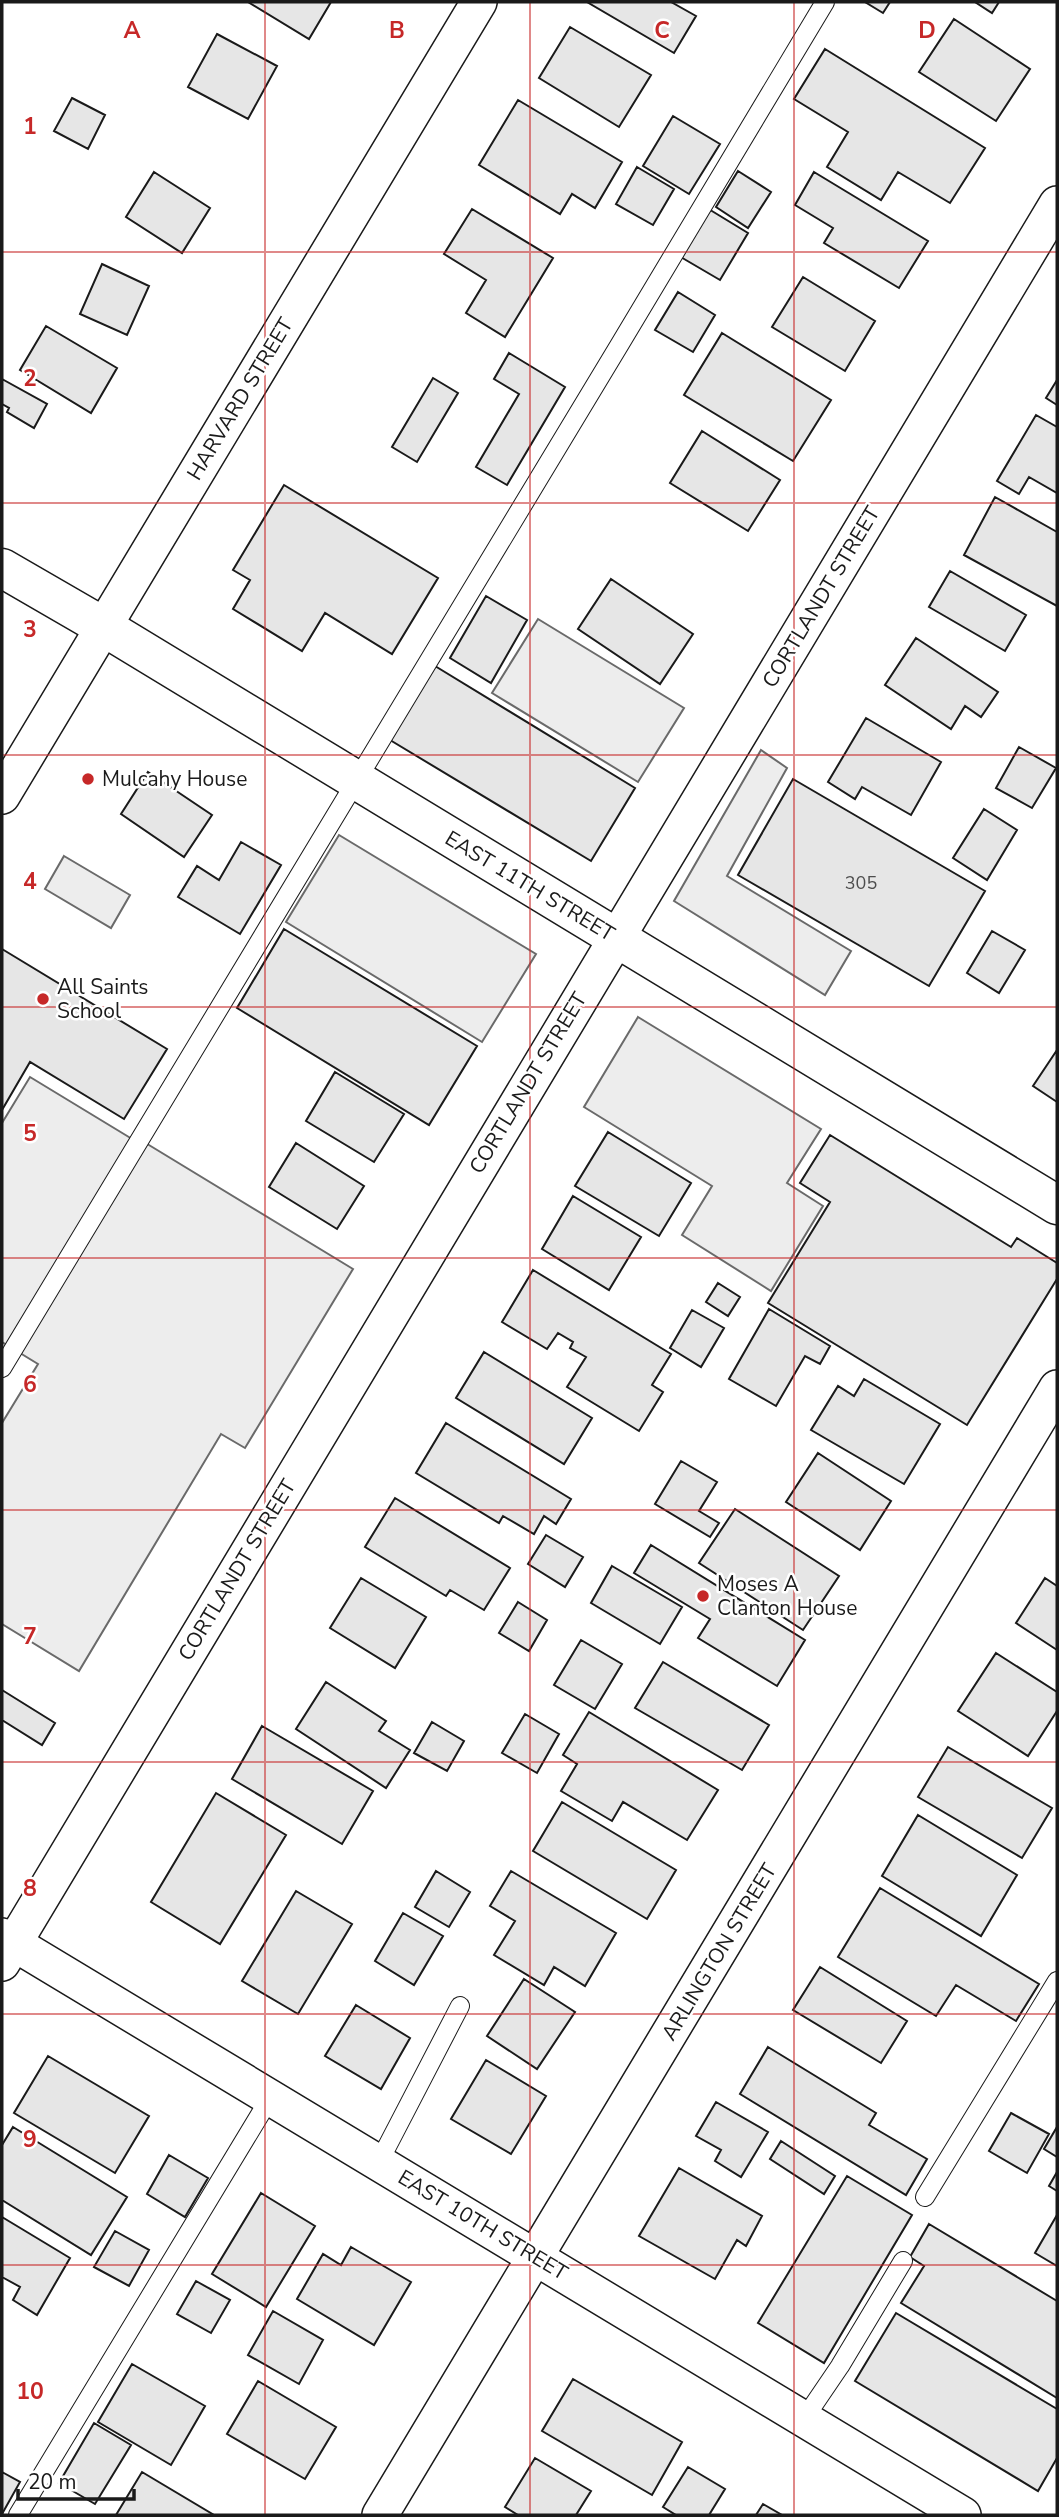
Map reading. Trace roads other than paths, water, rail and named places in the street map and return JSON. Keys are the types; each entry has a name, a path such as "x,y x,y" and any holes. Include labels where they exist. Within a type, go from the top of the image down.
{"main road":[{"name":"EAST 11TH STREET","path":"2,568 104,627 1057,1205"}],"street":[{"name":"HARVARD STREET","path":"2,796 479,2"},
{"name":"CORTLANDT STREET","path":"6,1948 1057,205"},
{"name":"ARLINGTON STREET","path":"380,2515 1057,1388"},
{"name":"EAST 10TH STREET","path":"6,1948 379,2162 964,2515"}],"lane":[{"path":"2,1368 825,2"},
{"path":"925,2197 1057,1981"},
{"path":"379,2162 460,2006"},
{"path":"18,2515 270,2098"},
{"path":"804,2419 840,2366 903,2261"}],"place":[{"name":"Mulcahy House","path":"88,779"},
{"name":"All Saints School","path":"43,999"},
{"name":"Moses A Clanton House","path":"703,1596"}]}
